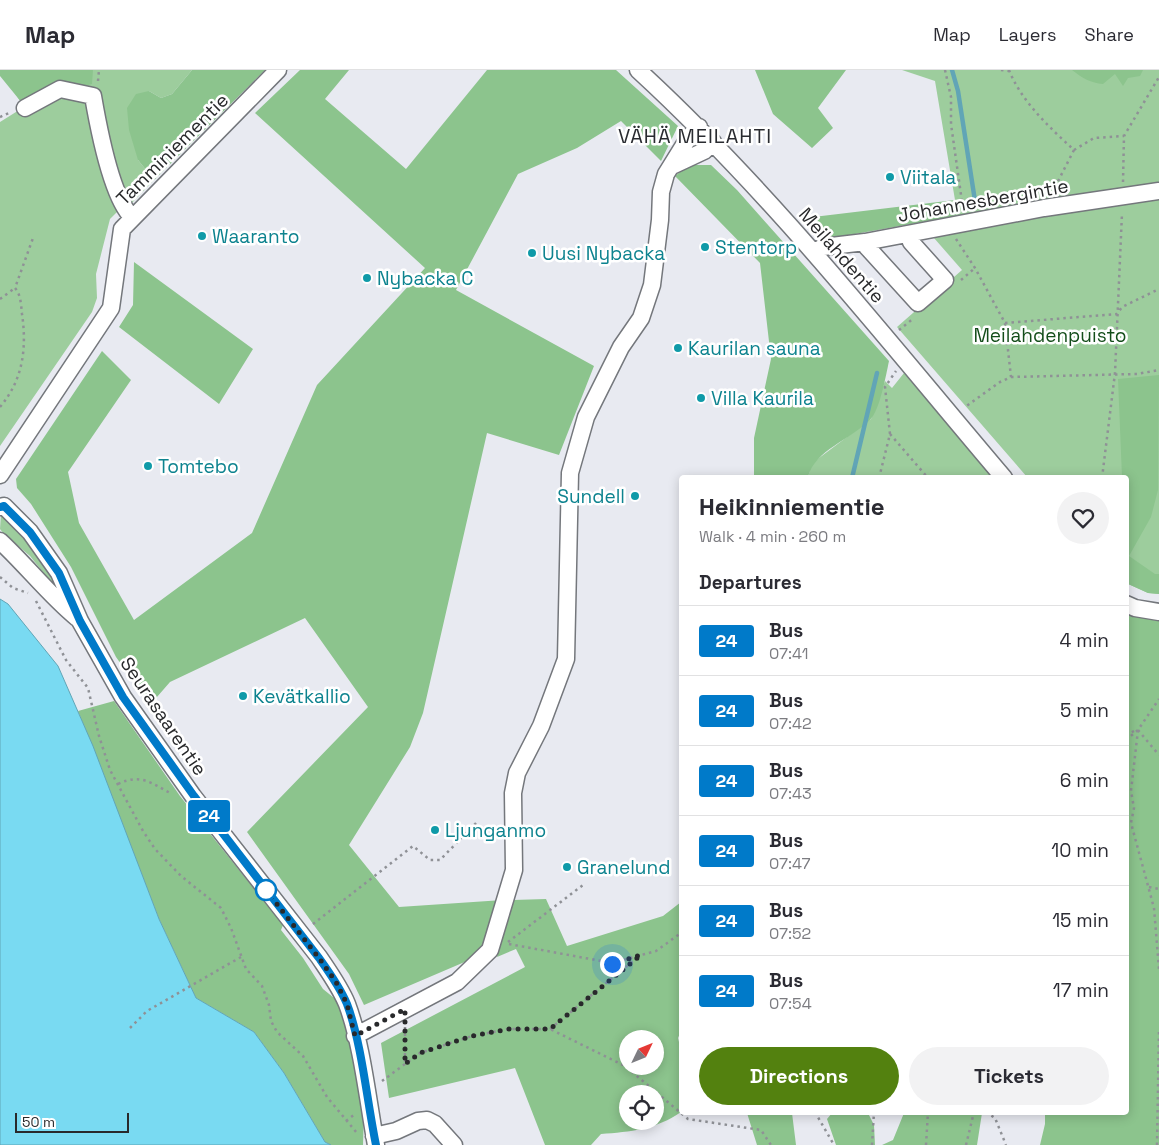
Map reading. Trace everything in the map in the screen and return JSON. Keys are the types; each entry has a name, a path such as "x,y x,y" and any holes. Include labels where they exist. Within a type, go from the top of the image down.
{"street":[{"name":"Tamminiementie","path":"0,475 111,308 122,229 278,70"},
{"name":"Meilahdentie","path":"638,70 713,142 815,252 1001,475"},
{"path":"24,108 60,89 93,96 105,153 120,198 126,211 132,217"},
{"path":"355,1036 457,982 490,950 514,870 513,793 517,773 541,726 566,659 570,473 586,417 621,348 641,318 644,310 653,275 660,220 660,192 666,174 698,127"},
{"path":"672,166 704,151 713,142"},
{"name":"Johannesbergintie","path":"815,252 822,247 865,242 1044,208 1159,191"},
{"path":"865,242 866,248 918,304 945,280 911,242 908,234"},
{"name":"Seurasaarentie","path":"0,507 4,506 30,532 59,573 80,621 123,697 194,796 336,982 347,1004 355,1036 369,1138"},
{"name":"Seurasaarentie","path":"0,541 21,560 58,602 80,621"},
{"path":"1129,605 1159,612"},
{"path":"369,1138 396,1131 418,1121 427,1120 435,1124 454,1145"}],"path":[{"path":"945,70 951,97 950,124 956,170 966,223"},
{"path":"1001,70 1009,70 1018,88 1033,108 1074,150"},
{"path":"1102,475 1115,373 1124,136 1159,77"},
{"path":"0,118 7,114"},
{"path":"1044,208 1074,150 1094,138 1124,136"},
{"path":"946,226 975,268 1004,323 1012,377"},
{"path":"0,299 15,288 33,238"},
{"path":"0,407 15,385 24,353 21,304 15,288"},
{"path":"1004,323 1117,314 1122,308 1159,289"},
{"path":"880,475 890,434 885,387 898,368"},
{"path":"964,408 1000,382 1012,377 1151,373 1159,370"},
{"path":"890,434 925,475"},
{"path":"0,576 14,588 32,595"},
{"path":"28,587 66,660 88,688 99,736 110,770 143,831 155,849 181,876 221,908 231,928 246,969 262,986 269,1005 271,1021 278,1032 303,1056 327,1097 369,1138"},
{"path":"1129,738 1138,730 1159,699"},
{"path":"1129,734 1138,730"},
{"path":"1138,730 1159,755"},
{"path":"1138,730 1131,790 1134,808 1131,823 1154,908 1159,969"},
{"path":"118,784 131,778 146,780 178,797"},
{"path":"308,928 413,846 430,860 440,860 476,823"},
{"path":"582,885 507,943 612,964 656,950 679,933"},
{"path":"1149,887 1159,889"},
{"path":"550,1029 641,955"},
{"path":"130,1028 147,1011 242,957"},
{"path":"405,1009 405,1064"},
{"path":"377,1085 420,1053 472,1036 509,1029 550,1029 625,1066 679,1111"},
{"path":"1157,1145 1159,1030"},
{"path":"683,1115 688,1119 761,1130 771,1145"},
{"path":"817,1115 834,1145"},
{"path":"872,1145 874,1115"},
{"path":"926,1145 928,1115"},
{"path":"966,1145 973,1115"},
{"path":"990,1115 994,1118 1006,1145"}],"green space":[{"path":"0,70 192,70 172,94 161,98 149,91 138,160 154,180 127,208 118,211 110,219 96,274 97,298 92,312 0,446 0,122 24,107"},
{"path":"0,70 93,70 92,84 22,103 0,76"},
{"path":"192,70 265,70 154,180 138,160 129,130 127,108 136,94 149,91 161,98 172,94"},
{"path":"300,70 349,70 325,99 406,169 487,70 616,70 678,126 661,161 621,121 577,148 518,174 456,290 594,366 559,455 487,433 423,713 410,747 349,845 399,907 503,900 488,940 467,961 364,1005 349,974 247,832 368,707 305,618 170,682 150,705 116,657 71,567 31,504 17,488 16,479 102,351 131,380 68,472 79,523 134,620 252,533 317,385 425,268 255,113"},
{"path":"755,70 846,70 818,108 833,128 812,148 773,114"},
{"name":"Meilahdenpuisto","path":"902,70 1159,70 1159,594 1148,593 1129,584 1129,475 1025,475 897,327 962,270 934,238 934,221 959,213 955,200 935,81"},
{"path":"1072,70 1143,70 1140,76 1128,78 1123,86 1115,74 1103,84 1087,80"},
{"path":"689,165 711,165 737,190 889,361 882,392 874,415 862,427 825,452 809,475 754,475 754,438 771,359 760,263 675,176"},
{"path":"955,200 959,213 951,217 821,240 805,218"},
{"path":"134,262 253,349 219,404 119,327 133,305"},
{"path":"904,373 991,475 809,475 811,464 871,419 885,381 892,388"},
{"path":"1159,375 1158,490 1151,517 1129,556 1129,475 1122,475 1118,379"},
{"path":"1,514 42,555 61,595 30,556 0,529"},
{"path":"1129,556 1155,574 1159,574 1159,594 1148,593 1129,584"},
{"path":"1129,616 1159,621 1159,1145 1040,1145 1045,1115 1129,1115"},
{"path":"114,701 180,796 283,925 281,930 303,958 323,989 339,1002 350,1041 364,1113 363,1145 331,1145 325,1142 284,1073 254,1032 196,998 159,919 78,711"},
{"path":"546,899 567,946 663,916 679,904 679,1113 664,1121 664,1085 619,1085 619,1130 637,1130 601,1134 591,1145 545,1145 515,1068 389,1098 381,1043 525,967 516,949 497,957 513,900"},
{"path":"748,1115 792,1115 796,1145 757,1145"},
{"path":"830,1115 869,1115 874,1125 875,1145 836,1145 827,1119"},
{"path":"903,1115 982,1115 977,1145 882,1145 893,1140"}],"water":[{"path":"0,599 8,604 58,666 93,746 159,919 196,998 254,1032 284,1073 325,1142 331,1145 0,1145"}],"waterway":[{"path":"952,70 958,91 975,201"},
{"path":"853,475 877,373"}],"bus line":[{"name":"24","path":"0,507 4,506 30,532 59,573 80,621 123,697 194,796 336,982 347,1004 355,1036 376,1145"}],"place":[{"name":"Viitala","path":"890,177"},
{"name":"Waaranto","path":"202,236"},
{"name":"Stentorp","path":"705,247"},
{"name":"Uusi Nybacka","path":"532,253"},
{"name":"Nybacka C","path":"367,278"},
{"name":"Kaurilan sauna","path":"678,348"},
{"name":"Villa Kaurila","path":"701,398"},
{"name":"Tomtebo","path":"148,466"},
{"name":"Sundell","path":"635,496"},
{"name":"Kevätkallio","path":"243,696"},
{"name":"Ljunganmo","path":"435,830"},
{"name":"Granelund","path":"567,867"}],"district":[{"name":"VÄHÄ MEILAHTI","path":"695,136"}],"route":[{"path":"266,890 336,982 347,1004 355,1036 405,1009 405,1064 420,1053 472,1036 509,1029 550,1029 641,955 612,964"}]}
